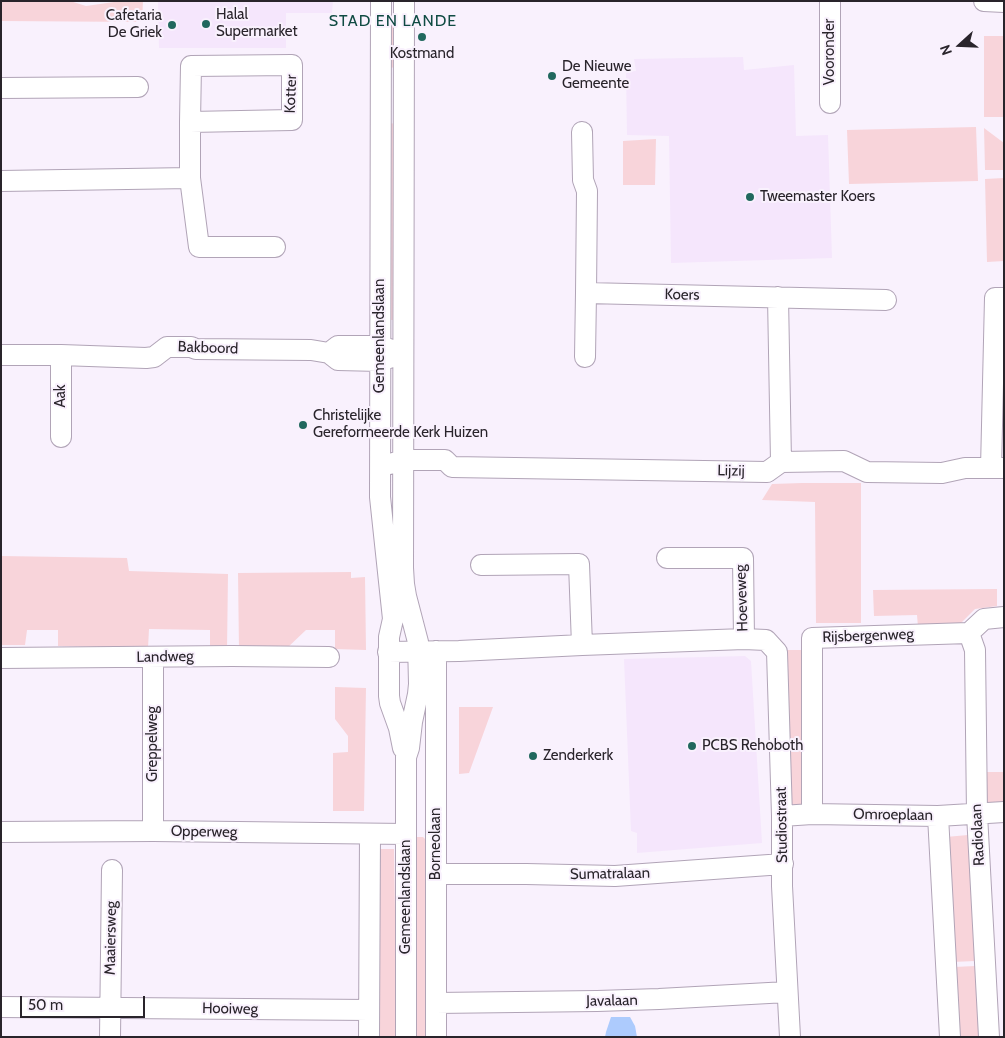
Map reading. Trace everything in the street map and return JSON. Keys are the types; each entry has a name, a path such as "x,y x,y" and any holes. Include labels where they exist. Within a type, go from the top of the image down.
{"street":[{"name":"Gemeenlandslaan","path":"381,1 380,503 392,619 388,652 389,696 406,757"},
{"name":"Gemeenlandslaan","path":"404,1 404,584 418,642 427,651 406,757 406,1037"},
{"name":"Vooronder","path":"830,1 830,103"},
{"path":"984,1 1004,2"},
{"name":"Kotter","path":"190,122 292,120 292,65 191,66 190,122 190,178 199,247 275,247"},
{"path":"1,88 138,87"},
{"path":"582,132 583,180 587,191 585,357"},
{"path":"1,182 190,178"},
{"name":"Koers","path":"586,293 886,300"},
{"path":"778,298 781,462"},
{"path":"997,468 995,298 1004,298"},
{"name":"Bakboord","path":"1,355 149,358 154,357 164,348 169,347 308,350 329,352 338,360 380,353 403,353"},
{"name":"Aak","path":"61,355 61,437"},
{"name":"Lijzij","path":"380,468 403,467 445,460 452,467 767,472 781,462 844,461 867,472 942,473 965,468 997,468"},
{"name":"Hoeveweg","path":"388,652 744,639 743,558 667,558"},
{"path":"481,565 579,564 582,645"},
{"path":"969,633 984,619 1004,617"},
{"name":"Rijsbergenweg","path":"812,814 812,638 969,633"},
{"name":"Radiolaan","path":"969,633 975,650 976,814 995,967 989,1037"},
{"name":"Studiostraat","path":"744,639 766,640 777,652 782,886 790,1037"},
{"name":"Borneolaan","path":"427,651 436,874 436,1037"},
{"name":"Landweg","path":"1,658 329,657"},
{"name":"Greppelweg","path":"153,658 153,831"},
{"name":"Omroeplaan","path":"782,816 812,814 938,816 1004,812"},
{"path":"938,816 950,1037"},
{"name":"Opperweg","path":"1,832 153,831 406,834"},
{"path":"369,1037 370,834"},
{"name":"Sumatralaan","path":"436,874 615,876 783,864"},
{"name":"Maaiersweg","path":"110,1037 112,870"},
{"name":"Javalaan","path":"436,1003 597,1002 788,992"},
{"name":"Hooiweg","path":"1,1007 369,1010"}],"shaded area":[{"path":"1,1 70,1 86,6 121,1 143,1 142,22 1,21"},
{"path":"158,1 333,1 332,13 286,13 286,48 159,48"},
{"path":"385,16 399,16 399,68 384,67"},
{"path":"984,36 1004,36 1004,117 984,117"},
{"name":"Tweemaster Koers","path":"743,57 744,70 794,65 796,136 828,135 832,258 671,263 669,136 627,135 626,72 636,71 634,59"},
{"path":"400,123 399,320 384,320 383,124"},
{"path":"976,127 978,181 849,184 847,130"},
{"path":"984,128 1004,143 1004,170 985,170"},
{"path":"656,139 655,185 623,185 623,141"},
{"path":"1004,178 1004,261 987,262 985,179"},
{"path":"861,483 861,623 816,623 815,502 762,500 772,484"},
{"path":"1,556 127,558 129,571 228,574 227,650 210,650 210,630 149,629 148,648 58,646 58,630 27,630 25,645 1,645"},
{"path":"351,572 351,578 365,577 366,650 335,649 335,630 306,630 286,649 239,650 238,573"},
{"path":"997,589 997,606 975,609 958,626 918,627 917,615 874,616 873,590"},
{"path":"784,650 802,650 804,800 797,806 792,804"},
{"name":"PCBS Rehoboth","path":"745,656 751,661 762,843 637,853 637,833 631,831 624,659"},
{"path":"335,687 366,688 364,811 333,811 333,753 348,752 348,736 335,719"},
{"path":"459,707 493,707 469,773 459,774"},
{"path":"984,772 1004,772 1004,805 984,806"},
{"path":"968,835 975,961 952,962 946,837"},
{"path":"414,837 423,837 431,845 431,1037 414,1037"},
{"path":"378,849 394,849 397,1037 378,1037"},
{"path":"975,966 981,1037 957,1037 954,967"}],"water":[{"path":"611,1017 630,1017 635,1026 637,1037 605,1037"}],"place":[{"name":"Halal Supermarket","path":"206,24"},
{"name":"Cafetaria De Griek","path":"172,25"},
{"name":"Kostmand","path":"422,37"},
{"name":"De Nieuwe Gemeente","path":"552,76"},
{"name":"Tweemaster Koers","path":"750,197"},
{"name":"Christelijke Gereformeerde Kerk Huizen","path":"303,425"},
{"name":"PCBS Rehoboth","path":"692,746"},
{"name":"Zenderkerk","path":"533,756"}],"district":[{"name":"STAD EN LANDE","path":"393,21"}]}
